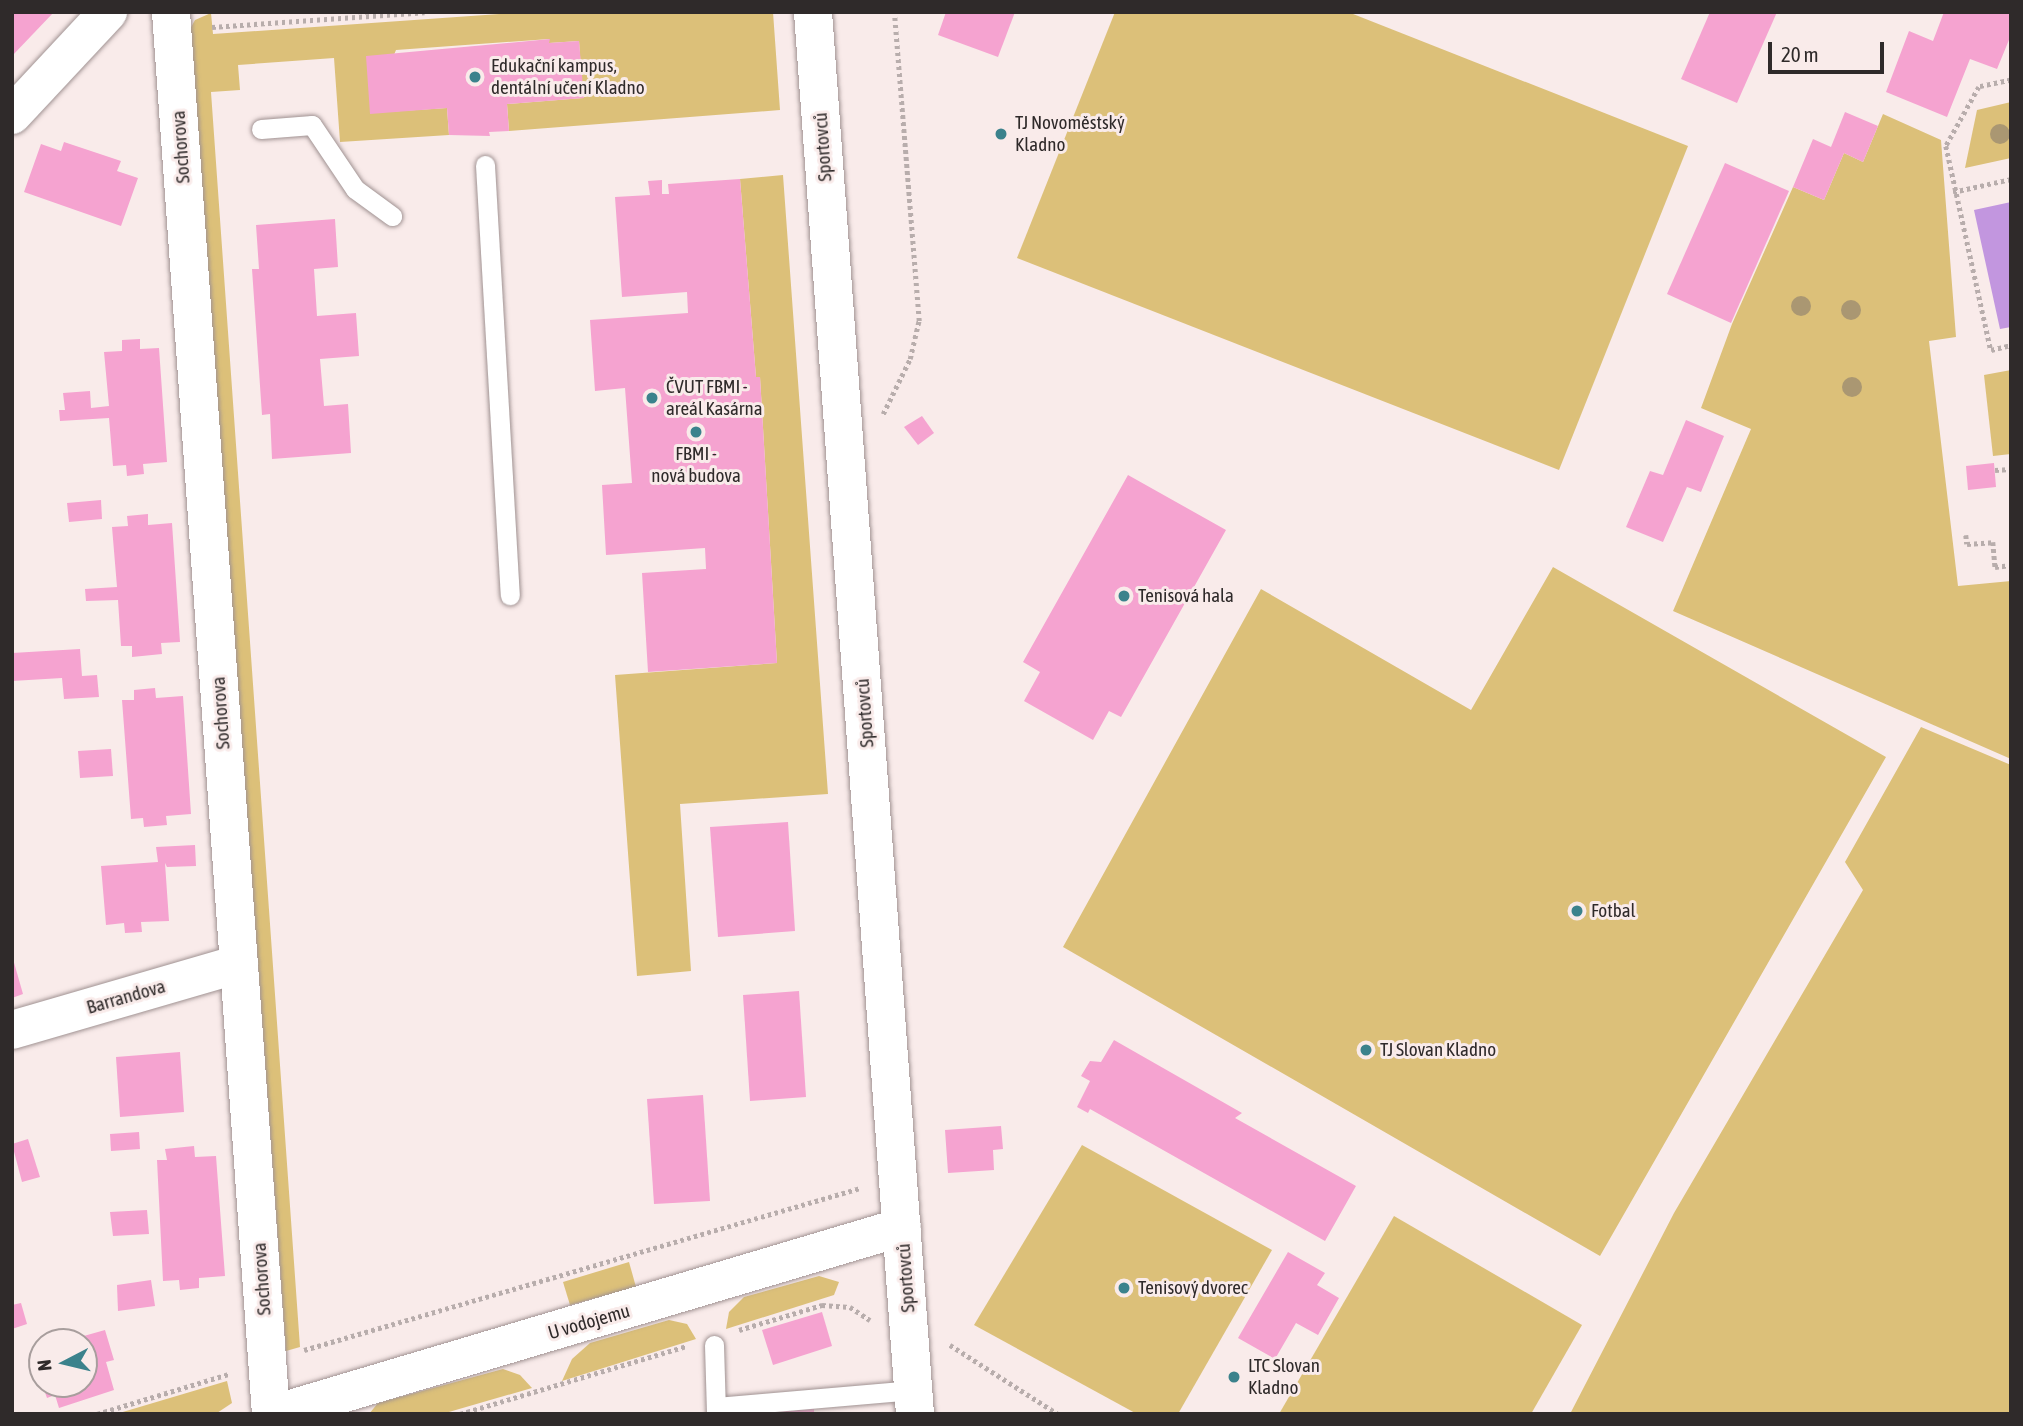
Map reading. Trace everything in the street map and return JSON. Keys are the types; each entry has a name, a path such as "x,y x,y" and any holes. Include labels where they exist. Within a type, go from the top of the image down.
{"street":[{"path":"12,115 108,12"},
{"name":"Sochorova","path":"171,12 273,1414"},
{"name":"Sportovců","path":"813,12 914,1402"},
{"name":"Barrandova","path":"12,1030 239,964"},
{"name":"U vodojemu","path":"273,1414 902,1227"}],"lane":[{"path":"261,129 312,125 355,190 392,216"},
{"path":"485,165 510,595"},
{"path":"707,1343 716,1410 914,1402"}],"path":[{"path":"212,27 424,12"},
{"path":"882,427 882,416 915,346 919,321 894,12"},
{"path":"2011,80 1979,87 1947,146 1953,191 1991,350 2011,345"},
{"path":"1953,191 2011,179"},
{"path":"1995,470 2011,469"},
{"path":"1966,535 1967,544 1993,542 1995,567 2011,565"},
{"path":"97,1414 866,1187"},
{"path":"737,1331 822,1306 850,1307 872,1322"},
{"path":"945,1353 944,1341 1058,1414"},
{"path":"460,1414 707,1343"}],"shaded area":[{"path":"527,12 773,12 780,110 509,131 507,104 583,98 579,41 549,43 549,39 396,50 370,113 447,108 449,135 340,142 334,58 238,65 240,90 211,92 300,1347 286,1351 190,29 195,20 211,13 213,34"},
{"path":"1115,12 1348,12 1688,146 1559,470 1017,258"},
{"path":"2011,102 2011,158 1965,168 1977,110"},
{"path":"1883,114 1941,140 1956,337 1929,341 1958,586 2011,581 2011,759 1673,611 1751,429 1701,408 1732,324 1793,187 1824,200 1844,153 1863,162"},
{"path":"783,175 828,794 680,804 691,971 637,976 615,675 777,663 760,377 756,377 740,179"},
{"path":"2011,202 2011,327 2000,329 1974,210"},
{"path":"2011,370 2011,454 1993,456 1984,375"},
{"name":"Fotbal","path":"1553,567 1886,757 1600,1256 1063,947 1261,589 1471,710"},
{"path":"1921,727 2011,765 2011,1414 1570,1414 1674,1213 1863,890 1845,862"},
{"name":"Tenisový dvorec","path":"1082,1145 1272,1250 1178,1414 1137,1414 974,1325"},
{"path":"1394,1216 1582,1325 1531,1414 1279,1414"},
{"path":"629,1262 636,1287 570,1305 563,1282"},
{"path":"819,1276 839,1282 834,1295 726,1329 729,1312 744,1297"},
{"path":"669,1320 687,1324 696,1339 562,1381 572,1359 590,1343"},
{"path":"503,1369 520,1375 532,1388 442,1414 369,1414 378,1403"},
{"path":"227,1381 232,1403 217,1413 116,1414"}],"building":[{"path":"12,12 54,12 12,56"},
{"path":"946,12 1015,12 998,57 938,35"},
{"path":"1710,12 1777,12 1737,103 1681,79"},
{"path":"1944,12 2011,12 2011,35 1997,69 1970,59 1947,117 1886,92 1909,31 1933,41"},
{"name":"Edukační kampus, dentální učení Kladno","path":"550,39 549,43 579,41 584,98 507,104 509,131 489,132 490,136 449,135 447,108 370,114 366,56"},
{"path":"1845,112 1878,126 1863,162 1844,153 1824,200 1793,187 1813,139 1831,147"},
{"path":"64,142 121,161 117,171 138,178 121,226 24,192 41,144 61,151"},
{"path":"1725,163 1789,191 1731,323 1667,294"},
{"name":"FBMI - nová budova","path":"740,179 756,377 760,377 777,663 648,672 642,573 706,569 705,548 606,555 602,485 632,483 625,388 595,391 590,320 688,313 687,292 622,297 615,197 650,195 648,181 662,180 662,194 669,194 668,184"},
{"path":"335,219 338,267 314,269 317,316 356,313 359,356 320,359 324,406 348,404 351,453 272,459 270,414 262,415 252,269 259,269 256,225"},
{"path":"140,339 140,349 159,348 167,462 143,464 144,474 127,476 126,465 113,466 109,418 60,421 59,410 65,410 63,393 90,391 91,408 109,406 104,352 122,351 122,340"},
{"path":"922,416 934,433 918,445 904,427"},
{"path":"1686,420 1724,436 1701,492 1687,487 1663,542 1626,527 1650,471 1663,475"},
{"path":"1994,463 1996,487 1968,490 1966,466"},
{"name":"Tenisová hala","path":"1128,475 1226,530 1121,717 1109,711 1093,740 1024,701 1040,672 1023,662"},
{"path":"101,500 102,519 69,522 67,503"},
{"path":"148,514 148,525 172,523 180,642 161,643 162,654 132,657 132,646 121,646 118,600 86,601 85,589 117,587 112,527 128,526 127,516"},
{"path":"80,649 82,676 97,675 99,697 64,699 62,678 12,681 12,653"},
{"path":"155,688 156,698 183,696 191,814 166,816 167,825 144,827 143,818 131,819 122,700 134,700 134,690"},
{"path":"111,749 113,776 80,778 78,751"},
{"path":"788,822 795,931 718,937 710,827"},
{"path":"195,845 196,866 167,867 165,863 169,921 141,922 142,932 125,933 124,923 106,925 101,866 158,862 156,847"},
{"path":"12,960 23,994 12,998"},
{"path":"799,991 806,1097 750,1101 743,995"},
{"path":"1114,1040 1242,1113 1235,1118 1356,1186 1325,1241 1090,1109 1088,1113 1077,1107 1090,1081 1081,1076 1090,1061 1101,1062"},
{"path":"180,1052 184,1112 120,1117 116,1057"},
{"path":"703,1095 710,1201 654,1204 647,1099"},
{"path":"1001,1126 1003,1149 993,1150 994,1170 948,1173 945,1130"},
{"path":"139,1132 140,1149 111,1151 110,1134"},
{"path":"28,1139 40,1177 22,1182 12,1144"},
{"path":"194,1146 195,1157 216,1156 225,1276 199,1278 199,1288 180,1290 179,1280 163,1281 157,1160 167,1160 165,1149"},
{"path":"147,1210 149,1234 113,1236 110,1212"},
{"path":"1288,1252 1325,1273 1317,1285 1339,1298 1318,1335 1296,1323 1275,1359 1238,1338"},
{"path":"151,1280 155,1306 118,1311 117,1285"},
{"path":"21,1303 27,1324 12,1329 12,1305"},
{"path":"822,1312 832,1346 773,1365 762,1330"},
{"path":"105,1330 114,1360 106,1362 114,1390 98,1395 98,1332"},
{"path":"56,1398 90,1398 59,1408"},
{"path":"814,1409 814,1414 773,1414 773,1412"}],"place":[{"name":"Edukační kampus, dentální učení Kladno","path":"475,77"},
{"name":"TJ Novoměstský Kladno","path":"1001,134"},
{"name":"ČVUT FBMI - areál Kasárna","path":"652,398"},
{"name":"FBMI - nová budova","path":"696,432"},
{"name":"Tenisová hala","path":"1124,596"},
{"name":"Fotbal","path":"1577,911"},
{"name":"TJ Slovan Kladno","path":"1366,1050"},
{"name":"Tenisový dvorec","path":"1124,1288"},
{"name":"LTC Slovan Kladno","path":"1234,1377"}]}
